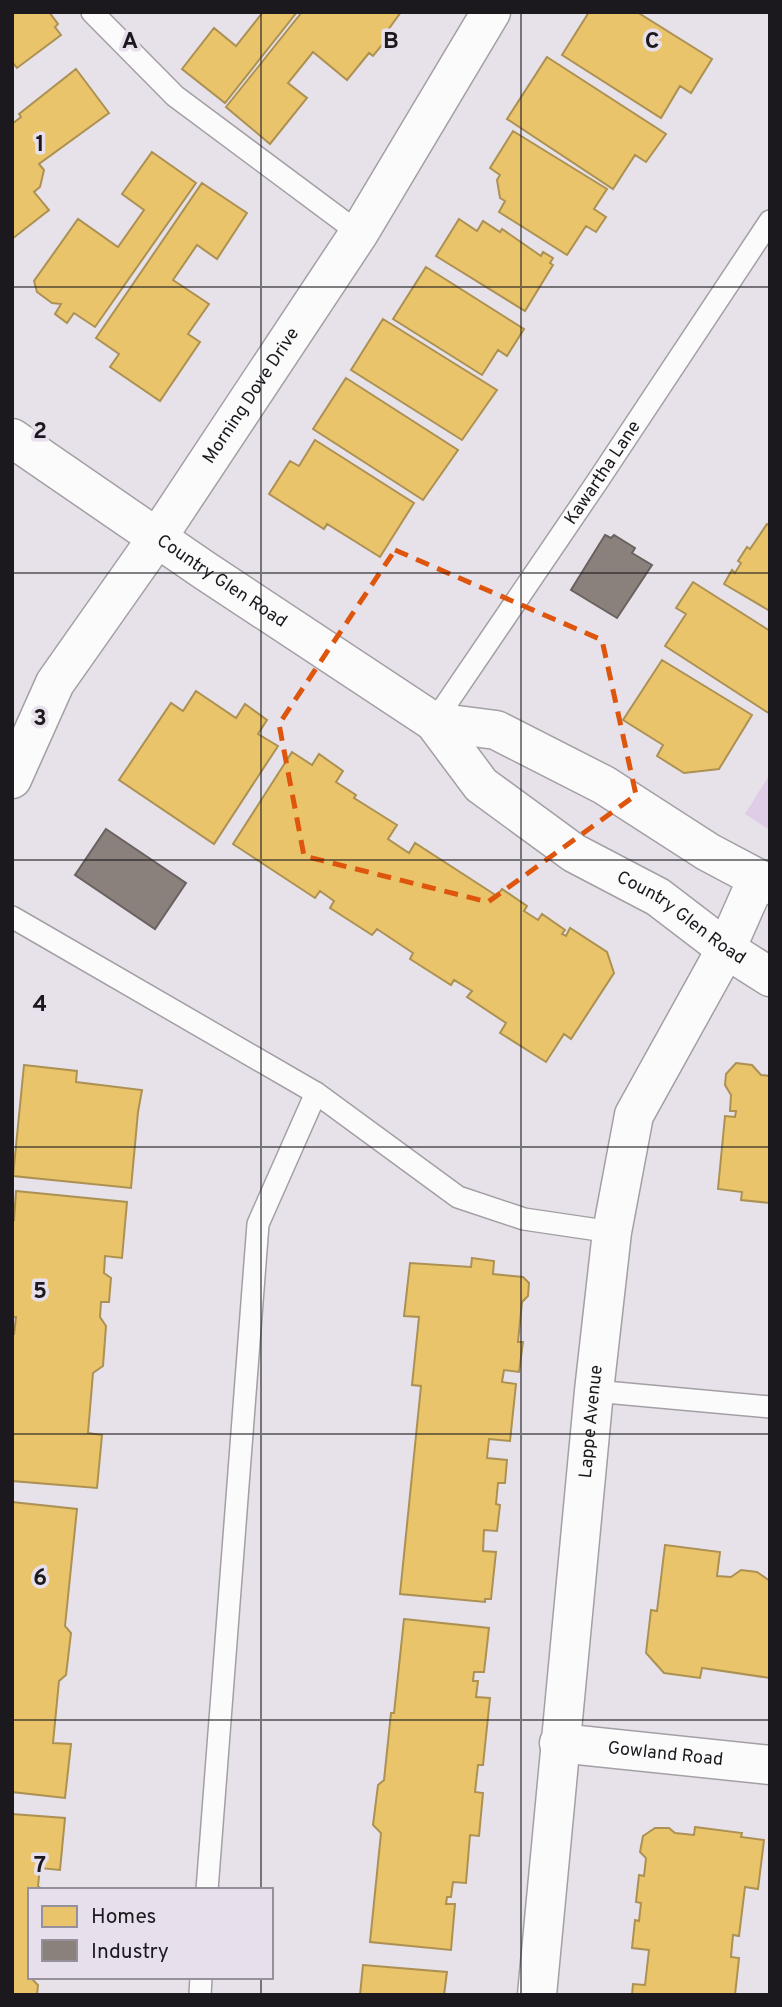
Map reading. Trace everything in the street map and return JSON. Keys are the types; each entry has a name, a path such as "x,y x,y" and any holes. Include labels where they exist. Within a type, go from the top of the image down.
{"street":[{"name":"Morning Dove Drive","path":"12,779 55,683 157,538 359,233 491,12"},
{"name":"Country Glen Road","path":"12,438 434,722 481,785 574,853 658,897 726,949 770,977"},
{"name":"Country Glen Road","path":"434,722 496,730 604,785 708,852 764,882"},
{"name":"Lappe Avenue","path":"537,1995 594,1391 612,1232 634,1115 764,882"},
{"name":"Gowland Road","path":"559,1743 770,1765"}],"lane":[{"path":"92,12 175,96 359,233"},
{"name":"Kawartha Lane","path":"434,722 770,221"},
{"path":"12,917 316,1093 458,1197 524,1219 612,1232"},
{"path":"208,1888 258,1224 316,1093"},
{"path":"594,1391 770,1407"}],"highlighted area":[{"path":"395,550 602,640 636,795 488,902 304,856 279,724"}],"shaded area":[{"path":"770,774 770,830 745,814"}],"building: Homes":[{"path":"12,12 49,12 58,24 55,27 61,35 17,68 12,62"},
{"path":"263,12 297,12 225,103 182,69 214,28 236,46"},
{"path":"302,12 401,12 388,30 392,33 373,56 369,53 347,80 313,52 288,83 307,98 270,144 226,107"},
{"path":"589,12 637,12 712,59 691,93 680,86 661,118 562,55"},
{"path":"547,57 666,134 646,162 635,155 613,189 507,119"},
{"path":"76,69 109,113 39,164 44,170 40,187 34,192 49,210 12,239 12,124 21,117 19,114"},
{"path":"513,131 607,189 594,209 606,217 596,232 586,226 567,255 499,212 505,201 500,198 497,180 500,175 490,168"},
{"path":"152,152 196,183 95,327 74,313 67,323 55,314 61,304 52,303 37,292 34,281 78,219 118,247 144,210 122,194"},
{"path":"202,183 247,213 217,259 197,245 173,280 209,304 188,334 200,342 160,401 110,367 119,354 96,338"},
{"path":"459,219 477,231 483,221 500,232 502,229 541,256 543,252 553,258 550,263 553,265 525,311 436,256"},
{"path":"426,267 524,329 507,356 498,350 482,375 393,319"},
{"path":"383,319 497,390 462,440 351,370"},
{"path":"346,378 458,450 423,500 313,429"},
{"path":"315,440 414,503 380,557 327,524 324,529 269,494 290,461 299,466"},
{"path":"767,524 770,526 770,611 724,584 732,570 735,573 741,563 738,561 747,547 750,549"},
{"path":"693,582 770,631 770,714 665,646 686,614 676,608"},
{"path":"662,660 752,715 719,769 684,773 657,756 663,745 623,720"},
{"path":"196,691 236,718 245,704 267,720 258,734 278,746 214,844 119,780 171,703 183,711"},
{"path":"292,752 312,765 319,754 343,771 336,782 356,795 354,798 397,825 388,839 409,853 415,843 497,896 502,889 527,906 524,911 538,920 542,914 565,930 562,934 566,936 570,928 607,952 614,973 571,1039 564,1034 546,1062 500,1033 506,1023 467,997 472,991 454,980 451,985 410,959 413,953 377,929 372,935 330,908 334,901 320,891 315,898 233,844"},
{"path":"736,1063 752,1065 761,1075 770,1076 770,1203 741,1200 742,1192 718,1189 725,1116 735,1117 736,1111 730,1111 731,1095 725,1085 726,1074"},
{"path":"24,1065 77,1071 76,1082 142,1090 131,1188 13,1176"},
{"path":"16,1191 127,1202 122,1258 105,1256 104,1273 111,1278 109,1302 101,1302 100,1317 106,1326 103,1366 93,1373 88,1433 102,1435 97,1488 12,1481 12,1334 16,1317 12,1317 12,1220"},
{"path":"472,1258 494,1261 493,1274 523,1277 529,1283 528,1296 522,1302 518,1342 523,1342 519,1372 504,1370 502,1382 516,1384 510,1441 489,1439 487,1458 507,1460 505,1483 498,1483 496,1504 500,1505 497,1531 484,1530 483,1551 496,1552 491,1599 485,1599 485,1602 400,1594 421,1386 412,1385 419,1317 404,1316 410,1263 471,1267"},
{"path":"12,1502 77,1509 65,1626 71,1633 66,1675 59,1681 53,1743 71,1744 65,1798 12,1792"},
{"path":"665,1545 720,1552 717,1576 731,1577 741,1570 757,1572 770,1581 770,1678 702,1668 700,1678 664,1673 646,1653 651,1610 657,1611"},
{"path":"404,1619 489,1628 484,1672 474,1672 473,1681 478,1681 476,1697 490,1698 483,1765 478,1765 475,1792 483,1793 479,1836 470,1835 466,1883 453,1882 451,1897 447,1897 446,1904 455,1904 451,1950 370,1942 381,1833 373,1825 378,1785 384,1780"},
{"path":"12,1814 65,1818 60,1870 40,1868 38,1886 40,1888 28,1888 28,1979 38,1985 37,1995 12,1995"},
{"path":"695,1827 742,1833 741,1837 764,1840 758,1889 745,1887 739,1936 733,1935 731,1957 739,1958 735,1995 632,1995 633,1984 645,1985 649,1950 632,1948 635,1920 639,1921 641,1903 636,1902 639,1875 644,1876 646,1858 640,1852 643,1836 655,1828 669,1828 675,1833 694,1835"},
{"path":"363,1965 447,1972 444,1995 360,1995"}],"building: Industry":[{"path":"605,535 611,538 614,535 635,548 632,553 652,565 617,618 571,590"},
{"path":"106,829 186,883 155,929 75,875"}]}
